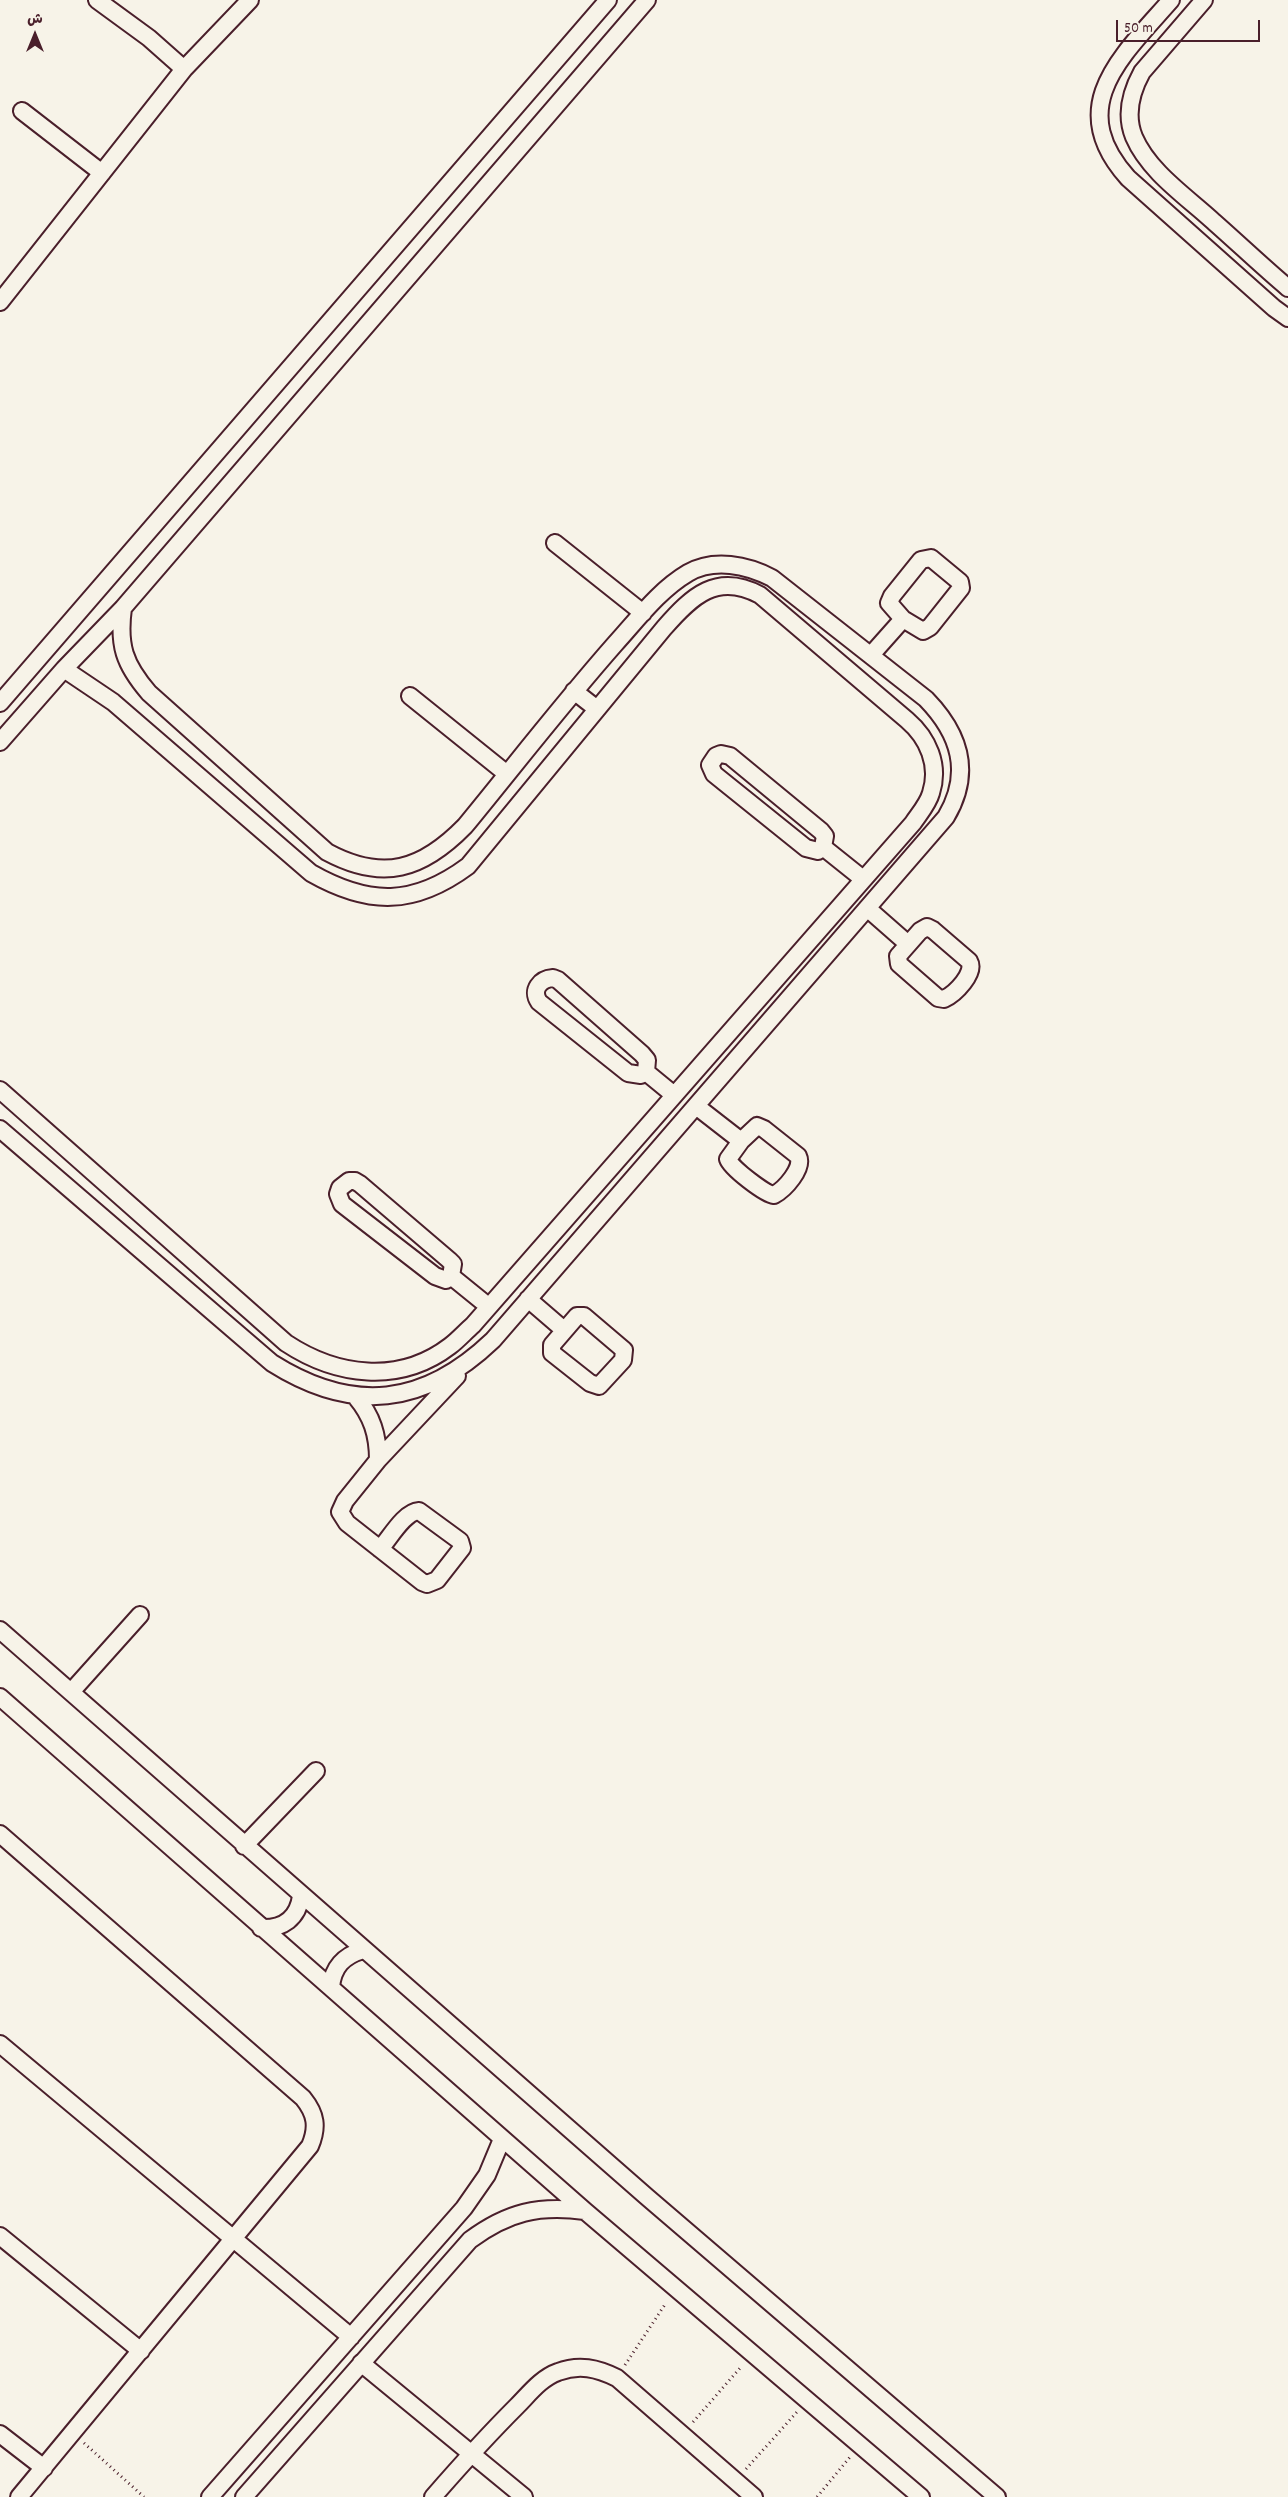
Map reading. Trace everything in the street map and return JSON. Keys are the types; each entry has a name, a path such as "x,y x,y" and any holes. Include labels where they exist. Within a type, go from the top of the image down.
{"street":[{"path":"97,0 149,38 184,69"},
{"path":"0,302 184,69 250,0"},
{"path":"0,703 608,0"},
{"path":"0,742 64,669 123,608 647,0"},
{"path":"1171,0 1119,59 1111,71 1101,99 1101,128 1105,142 1114,161 1128,178 1274,308 1288,318"},
{"path":"1204,0 1142,72 1136,83 1130,109 1134,136 1140,148 1158,171 1288,288"},
{"path":"22,111 102,173"},
{"path":"555,543 643,613"},
{"path":"927,558 934,559 960,582 960,591 927,630 919,631 903,619 890,607 889,600 921,560 927,558"},
{"path":"123,608 120,631 124,654 134,675 149,693 320,846 344,861 362,867 384,869 414,864 429,858 445,847 465,826 574,691 643,613 668,588 689,572 712,565 753,568 772,578 926,699 940,714 950,729 957,747 960,765 959,784 954,802 946,817 493,1340 378,1460 345,1502 340,1512 347,1523 380,1549 422,1582 430,1585 437,1580 459,1552 462,1544 448,1531 419,1511 406,1518 380,1549"},
{"path":"0,1090 286,1344 306,1356 334,1368 365,1373 396,1370 426,1361 450,1346 488,1306 913,823 931,794 934,778 933,760 928,744 918,730 907,720 760,595 748,589 730,585 714,587 685,605 468,866 445,882 419,894 386,897 357,894 342,889 311,873 100,692 64,669"},
{"path":"871,656 903,619"},
{"path":"574,691 597,709"},
{"path":"410,696 507,774"},
{"path":"907,720 926,699"},
{"path":"726,754 774,793 821,831 825,836 823,847 818,851 806,848 714,774 710,765 712,760 716,756 726,754"},
{"path":"760,810 774,793"},
{"path":"823,847 863,879"},
{"path":"867,908 908,944"},
{"path":"923,928 930,928 969,960 971,970 947,998 938,998 898,964 898,956 908,944 923,928"},
{"path":"547,979 558,980 648,1060 646,1072 641,1075 628,1073 539,1002 536,991 538,985 547,979"},
{"path":"734,1026 751,1042"},
{"path":"646,1072 674,1095"},
{"path":"696,1106 741,1141"},
{"path":"761,1126 798,1156 800,1162 799,1169 777,1194 768,1194 729,1163 729,1155 741,1141 754,1127 761,1126"},
{"path":"0,1128 272,1363 298,1379 327,1390 356,1397 387,1395 417,1389 445,1378 471,1361"},
{"path":"71,1189 89,1169"},
{"path":"349,1181 355,1181 404,1221 453,1264 451,1276 446,1280 440,1280 342,1204 338,1194 340,1188 349,1181"},
{"path":"388,1240 404,1221"},
{"path":"451,1276 488,1306"},
{"path":"528,1299 564,1330"},
{"path":"577,1316 584,1316 622,1347 625,1356 602,1384 593,1385 552,1353 552,1345 564,1330 577,1316"},
{"path":"356,1397 372,1420 376,1434 378,1460"},
{"path":"71,1692 140,1615"},
{"path":"0,1630 244,1846 647,2197 997,2497"},
{"path":"0,1697 502,2139 921,2497"},
{"path":"244,1846 316,1771"},
{"path":"0,1834 303,2098 311,2108 316,2121 315,2134 310,2146 142,2351 18,2497"},
{"path":"261,1928 278,1927 292,1918 302,1896"},
{"path":"331,1987 334,1972 344,1959 363,1950"},
{"path":"0,2044 351,2337"},
{"path":"210,2497 464,2208 487,2175 502,2139"},
{"path":"244,2497 470,2240 490,2226 512,2215 560,2208 585,2211"},
{"path":"451,2222 470,2240"},
{"path":"0,2236 142,2351"},
{"path":"361,2363 524,2497"},
{"path":"432,2497 471,2452 539,2384 556,2372 577,2367 598,2368 617,2378 754,2497"},
{"path":"0,2434 44,2468"}],"path":[{"path":"617,2378 675,2288"},
{"path":"682,2434 752,2354"},
{"path":"736,2481 807,2400"},
{"path":"72,2433 144,2497"},
{"path":"817,2497 860,2445"}]}
